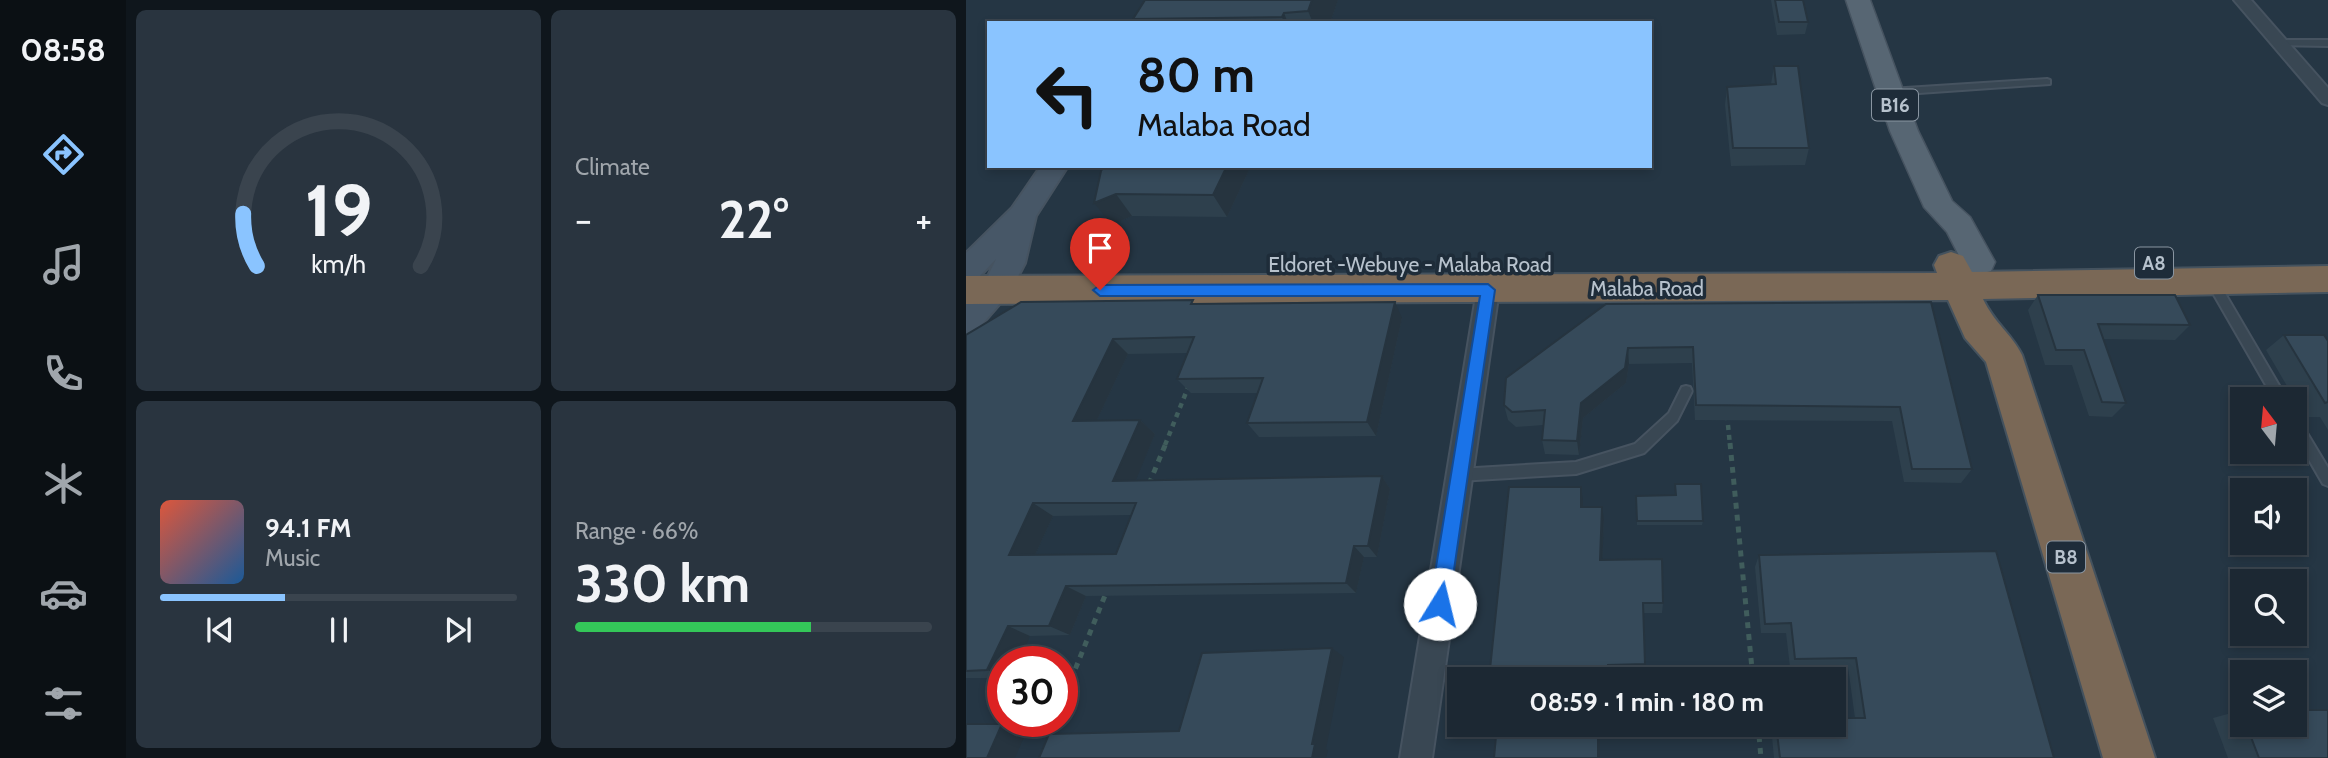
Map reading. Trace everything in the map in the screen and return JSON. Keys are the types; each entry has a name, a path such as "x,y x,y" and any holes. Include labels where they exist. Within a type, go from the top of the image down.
{"highway":[{"name":"Malaba Road","path":"980,275 1488,290 2328,264"},
{"name":"Malaba Road","path":"1969,274 2212,281 2328,279"},
{"name":"Eldoret -Webuye - Malaba Road","path":"980,275 1969,274"},
{"name":"B8","path":"1969,274 1978,328 2003,355 2129,758"}],"main road":[{"name":"B16","path":"1858,0 1904,131 1940,207 1936,228 1969,274"}],"street":[{"path":"2242,0 2328,99"},
{"path":"966,321 980,275 1054,168"},
{"path":"980,275 1023,215"},
{"path":"1416,758 1488,290"}],"lane":[{"path":"2281,43 2328,43"},
{"path":"1890,92 2047,82"},
{"path":"2212,281 2274,387"},
{"path":"1459,475 1576,468 1639,449 1673,417 1686,391"},
{"path":"2307,444 2328,480"}],"path":[{"path":"1147,489 1192,377"},
{"path":"1726,411 1752,667"},
{"path":"1078,662 1107,589"},
{"path":"1045,746 1049,737"},
{"path":"1759,737 1761,758"}],"building":[{"path":"1145,0 1312,0 1308,11 1284,13 1282,17 1133,19"},
{"path":"1775,0 1803,0 1808,22 1779,22"},
{"path":"1774,66 1798,66 1809,148 1733,148 1727,87 1776,84"},
{"path":"1103,168 1226,168 1213,195 1116,194 1094,203"},
{"path":"2038,295 2175,295 2190,325 2098,324 2126,403 2102,402 2084,350 2056,350"},
{"path":"1021,302 1395,302 1367,422 1247,423 1263,378 1177,379 1194,337 1113,339 1073,421 1140,420 1113,481 1382,476 1368,546 1354,546 1346,583 1066,586 1049,626 1008,626 998,646 987,646 987,670 966,671 966,335","holes":["1033,503 1136,503 1116,554 1009,555"]},
{"path":"1931,302 1972,469 1912,469 1900,407 1696,405 1693,347 1628,348 1625,368 1581,403 1577,441 1542,440 1545,410 1512,412 1504,405 1506,378 1606,304"},
{"path":"2284,335 2324,335 2328,341 2328,402 2325,403"},
{"path":"1675,484 1701,484 1703,521 1637,521 1636,496 1676,495"},
{"path":"1509,487 1581,487 1581,507 1602,507 1600,560 1662,559 1663,603 1643,603 1645,664 1608,667 1490,667"},
{"path":"1996,551 2054,758 1780,758 1778,737 1846,737 1846,718 1865,718 1856,658 1795,659 1791,623 1765,624 1759,555"},
{"path":"1332,648 1312,744 1315,744 1312,758 1039,758 1048,737 1078,737 1078,733 1179,731 1202,653"},
{"path":"2307,710 2328,710 2328,758 2259,758 2251,737 2307,737"},
{"path":"966,724 987,724 987,737 996,737 987,758 966,758"},
{"path":"1496,737 1598,737 1598,758 1494,758"}],"route":[{"path":"1100,290 1488,290 1440,604"}]}
